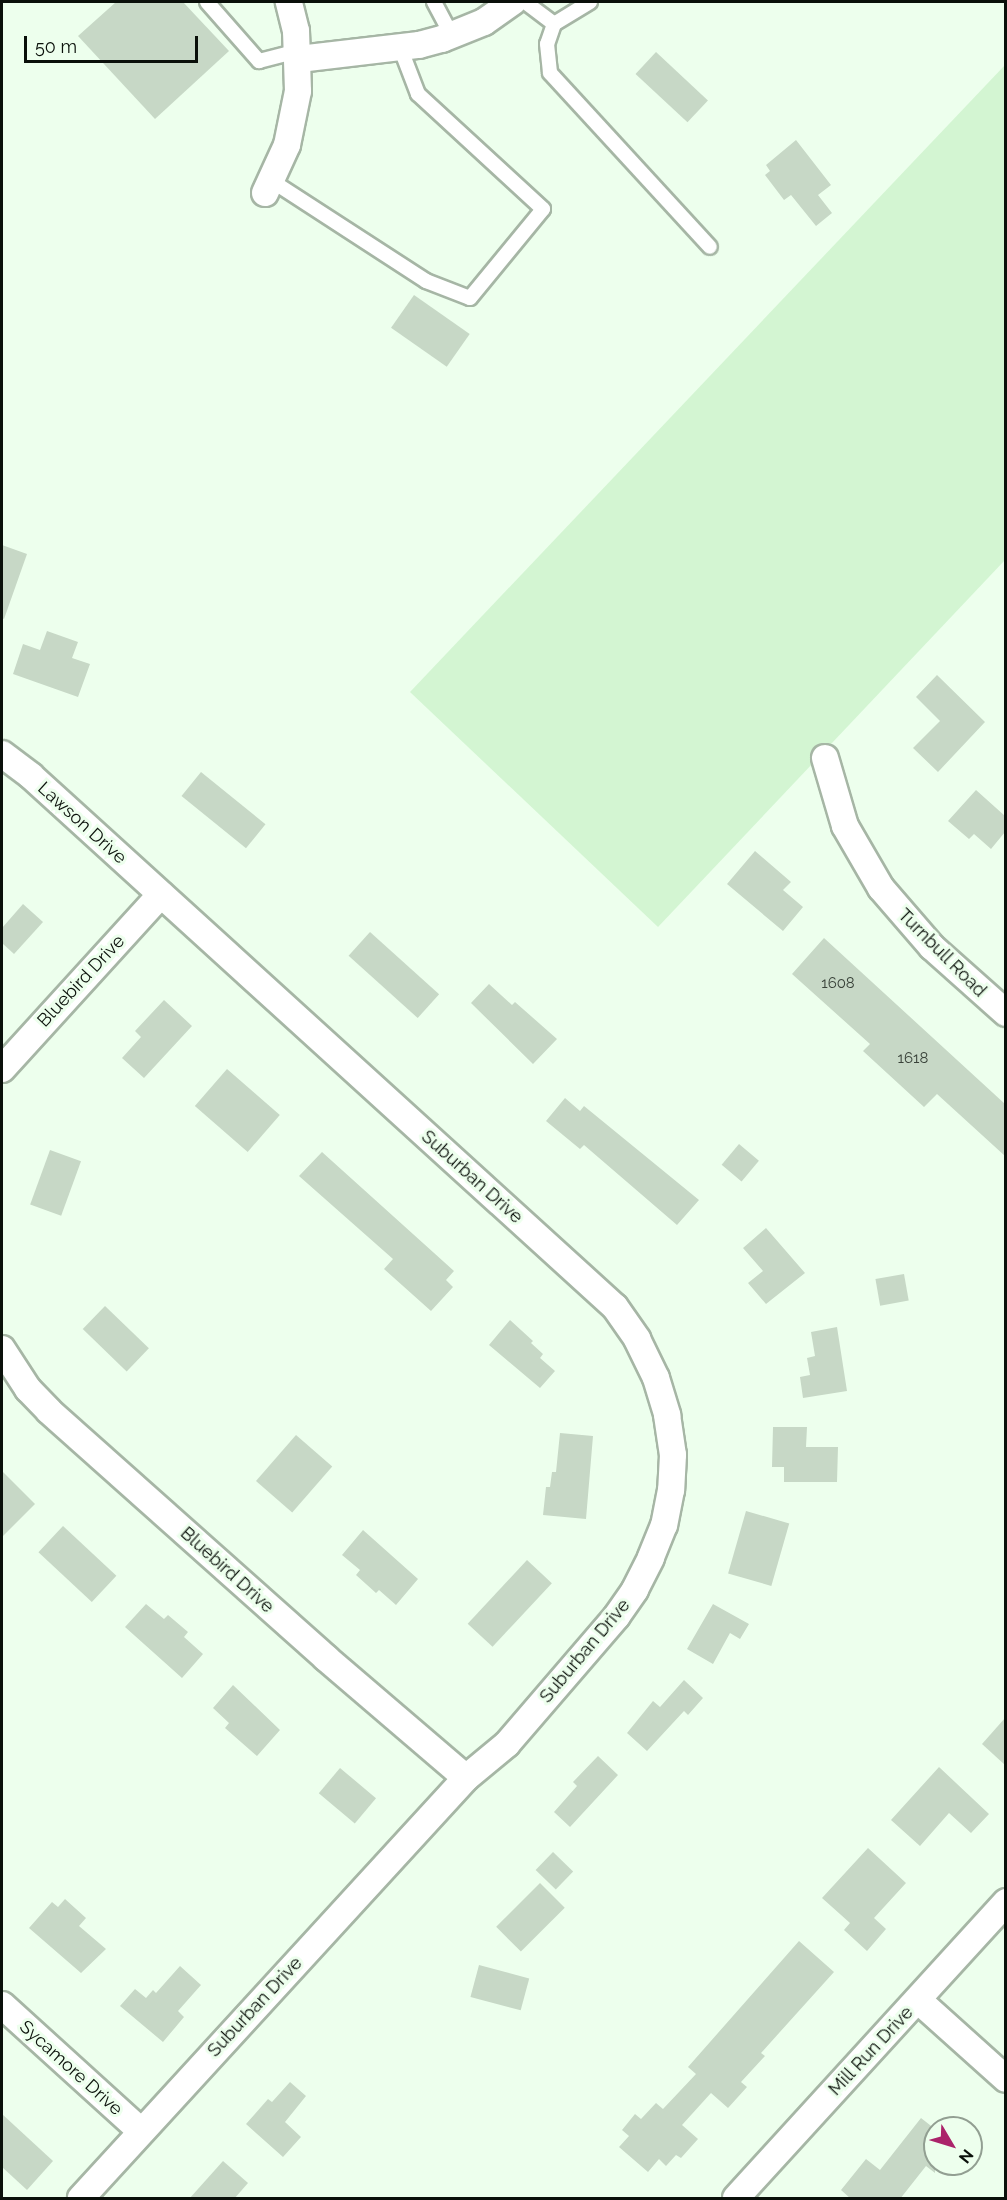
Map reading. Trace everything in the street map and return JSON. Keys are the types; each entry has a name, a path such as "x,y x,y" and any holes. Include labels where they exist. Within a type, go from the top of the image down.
{"street":[{"path":"269,187 293,126 298,91 298,55 289,2"},
{"path":"298,55 400,48 452,36 484,22 513,2"},
{"name":"Lawson Drive","path":"2,754 31,776 161,894"},
{"name":"Turnbull Road","path":"825,759 845,826 881,888 932,947 1005,1013"},
{"name":"Bluebird Drive","path":"2,1069 161,894"},
{"name":"Suburban Drive","path":"81,2199 466,1778 507,1744 617,1616 635,1590 651,1558 666,1513 673,1455 667,1415 656,1378 637,1339 615,1307 161,894"},
{"name":"Bluebird Drive","path":"2,1349 28,1389 49,1411 326,1658 466,1778"},
{"name":"Mill Run Drive","path":"736,2199 1005,1902"},
{"path":"918,2000 1005,2079"},
{"name":"Sycamore Drive","path":"2,2005 141,2131"}],"lane":[{"path":"207,2 259,61 298,55"},
{"path":"434,2 452,36"},
{"path":"525,2 554,24"},
{"path":"590,2 554,24 547,44 547,62 557,83 710,247"},
{"path":"269,187 426,281 470,298 543,209 418,94 400,48"}],"green space":[{"path":"1005,65 1005,560 658,927 410,692"}],"building":[{"path":"116,2 183,2 229,51 155,119 78,36"},
{"path":"656,52 708,100 687,122 636,74"},
{"path":"796,140 831,185 818,195 832,213 816,226 791,195 784,200 765,175 770,171 766,165"},
{"path":"414,295 470,334 447,367 391,328"},
{"path":"2,545 27,554 4,619 2,618"},
{"path":"47,631 78,642 72,658 90,664 78,697 13,674 23,644 40,650"},
{"path":"937,675 985,722 938,772 913,748 940,721 916,697"},
{"path":"201,772 266,824 246,848 181,796"},
{"path":"976,790 1005,816 1005,832 991,849 974,834 969,839 948,821"},
{"path":"755,851 791,882 783,890 803,907 783,931 727,884"},
{"path":"23,904 43,922 14,954 2,943 2,928"},
{"path":"370,932 439,994 418,1018 349,956"},
{"path":"824,938 1005,1104 1005,1156 937,1094 924,1107 863,1051 870,1044 792,974"},
{"path":"489,984 512,1005 515,1002 557,1039 533,1064 471,1003"},
{"path":"164,1000 192,1026 144,1078 122,1058 141,1037 135,1031"},
{"path":"227,1069 280,1115 248,1152 195,1106"},
{"path":"565,1098 580,1111 584,1106 699,1200 677,1225 584,1145 580,1149 546,1121"},
{"path":"739,1144 759,1161 742,1181 722,1165"},
{"path":"50,1150 81,1161 61,1216 30,1205"},
{"path":"322,1152 454,1271 446,1280 453,1287 431,1311 384,1269 393,1259 299,1176"},
{"path":"766,1228 805,1273 766,1304 748,1283 763,1271 743,1248"},
{"path":"904,1274 909,1301 880,1306 875,1279"},
{"path":"105,1306 149,1348 127,1371 83,1329"},
{"path":"510,1320 533,1341 531,1343 543,1354 540,1358 555,1371 540,1388 489,1345"},
{"path":"837,1327 847,1391 803,1398 800,1377 810,1375 807,1358 815,1356 811,1332"},
{"path":"773,1427 807,1427 806,1447 838,1447 837,1482 784,1482 784,1467 772,1467"},
{"path":"560,1433 593,1436 586,1519 543,1515 546,1487 550,1487 552,1472 556,1472"},
{"path":"296,1435 332,1466 292,1513 256,1481"},
{"path":"2,1471 35,1504 2,1537"},
{"path":"746,1511 789,1523 771,1586 728,1573"},
{"path":"63,1526 116,1576 92,1602 38,1552"},
{"path":"363,1530 418,1579 396,1605 379,1590 376,1593 356,1575 360,1570 342,1555"},
{"path":"527,1560 552,1583 493,1647 468,1624"},
{"path":"146,1604 164,1619 168,1615 188,1632 184,1637 203,1654 182,1678 125,1627"},
{"path":"713,1604 749,1624 740,1639 730,1633 713,1664 687,1649"},
{"path":"684,1680 703,1698 688,1715 684,1711 647,1751 627,1733 653,1701 660,1707"},
{"path":"233,1685 280,1730 257,1756 225,1728 229,1723 213,1708"},
{"path":"1005,1718 1005,1765 982,1744"},
{"path":"598,1756 618,1775 570,1827 554,1812 577,1786 573,1782"},
{"path":"939,1767 989,1814 971,1833 949,1813 920,1846 891,1820"},
{"path":"340,1768 376,1798 355,1823 319,1793"},
{"path":"868,1848 906,1883 874,1918 886,1929 867,1951 844,1930 850,1923 822,1898"},
{"path":"553,1852 573,1871 556,1889 536,1870"},
{"path":"540,1883 565,1908 521,1952 496,1927"},
{"path":"65,1899 86,1918 79,1926 106,1949 81,1973 29,1928 52,1902 58,1907"},
{"path":"799,1941 834,1972 761,2053 765,2056 741,2082 747,2087 728,2108 711,2093 682,2125 698,2139 681,2158 676,2155 666,2166 659,2159 648,2172 619,2147 629,2136 622,2130 635,2114 641,2119 656,2103 663,2109 696,2074 688,2067"},
{"path":"479,1965 529,1978 521,2010 470,1997"},
{"path":"180,1966 201,1985 178,2011 184,2017 163,2042 120,2006 135,1989 146,1998 153,1990 156,1993"},
{"path":"290,2082 306,2096 285,2122 301,2137 283,2157 246,2124 268,2099 272,2102"},
{"path":"2,2114 53,2161 27,2190 2,2167"},
{"path":"921,2118 923,2120 923,2170 900,2199 851,2199 841,2190 866,2159 880,2170"},
{"path":"223,2161 248,2183 234,2199 189,2199"}]}
